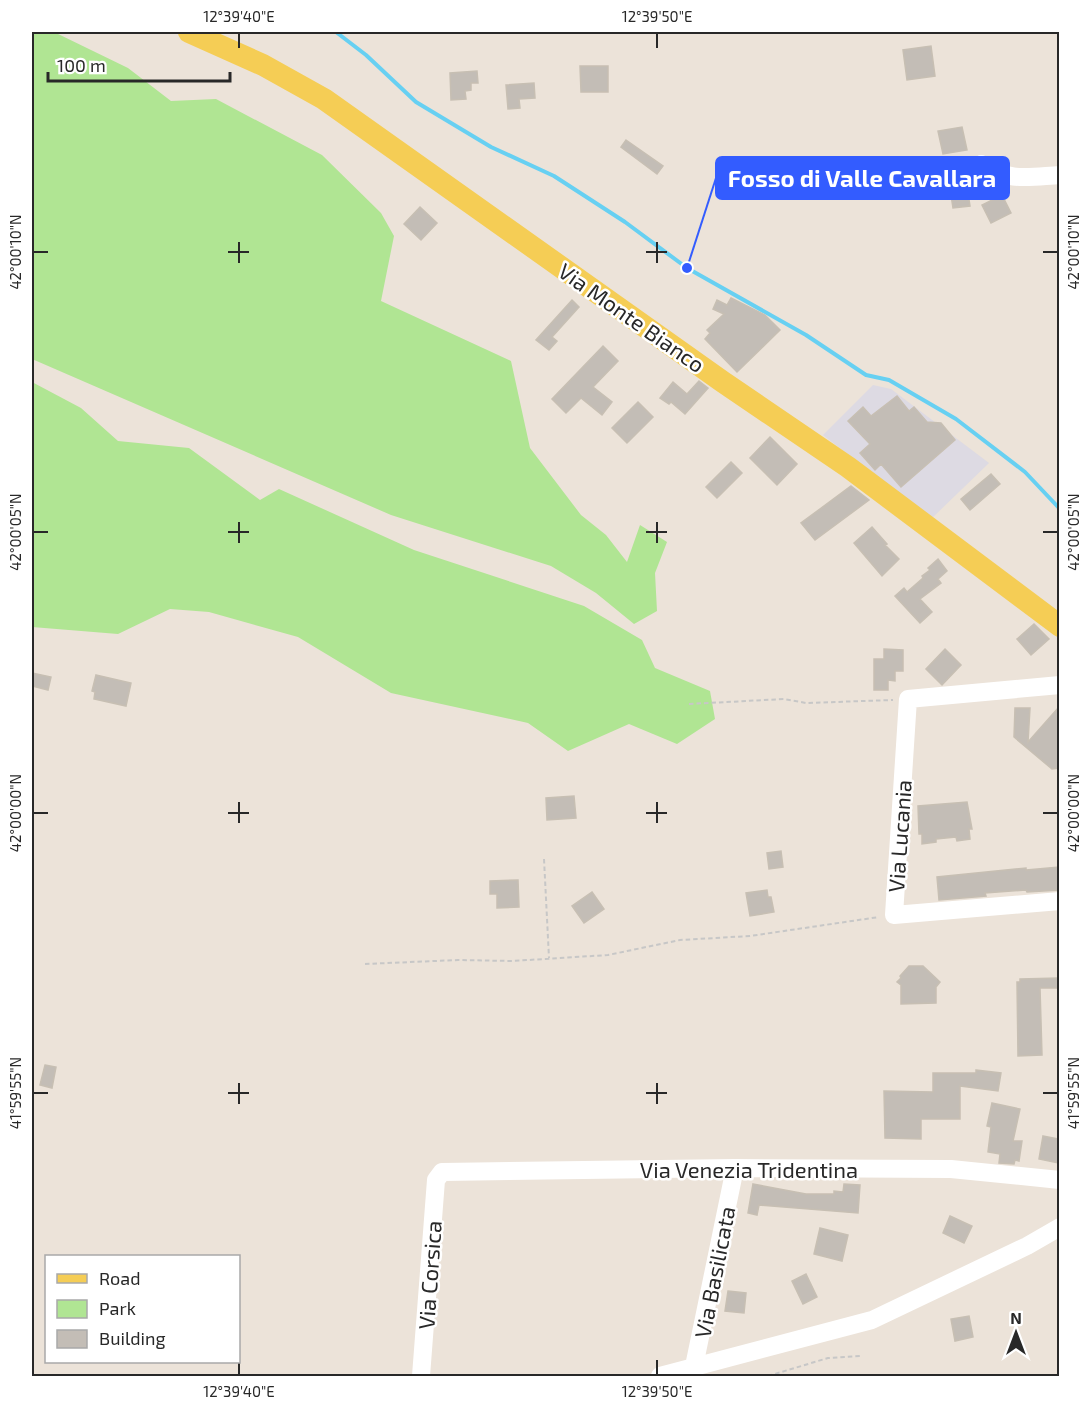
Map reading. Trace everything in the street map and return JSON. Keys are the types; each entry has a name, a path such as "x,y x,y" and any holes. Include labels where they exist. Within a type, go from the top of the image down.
{"main road":[{"name":"Via Monte Bianco","path":"189,32 263,65 324,99 723,382 848,467 1059,626"}],"street":[{"path":"981,164 998,174 1011,177 1059,175"},
{"path":"908,699 1059,685"},
{"name":"Via Lucania","path":"908,699 894,915 1059,901"},
{"name":"Via Basilicata","path":"693,1372 735,1168"},
{"name":"Via Venezia Tridentina","path":"439,1174 449,1171 951,1168 1059,1180"},
{"name":"Via Corsica","path":"421,1377 436,1180 439,1174"},
{"path":"660,1377 693,1372 872,1320 1027,1246 1059,1227"}],"path":[{"path":"689,704 784,699 806,703 908,699"},
{"path":"544,859 549,958"},
{"path":"365,964 608,955 680,940 742,937 894,915"},
{"path":"768,1377 828,1358 860,1356"}],"shaded area":[{"path":"873,385 891,389 989,463 931,519 823,435"}],"green space":[{"path":"32,32 54,32 128,68 171,101 216,99 322,155 381,213 394,236 381,301 511,361 530,448 581,515 606,535 627,562 640,525 667,542 655,573 657,611 634,624 596,593 551,566 391,515 32,359"},
{"path":"32,382 81,408 118,441 189,448 260,500 279,489 414,550 584,606 642,640 655,668 710,691 715,719 677,744 629,724 568,751 528,723 391,693 298,637 209,612 170,609 118,634 32,627"}],"building":[{"path":"931,46 935,76 907,80 903,50"},
{"path":"580,66 608,66 608,92 581,92"},
{"path":"477,71 478,83 471,83 471,90 465,91 466,99 451,100 450,73"},
{"path":"534,83 535,98 519,99 520,108 508,109 506,85"},
{"path":"962,127 967,150 943,154 938,131"},
{"path":"626,140 663,166 657,174 621,147"},
{"path":"968,193 970,206 953,208 951,195"},
{"path":"1002,195 1011,213 991,223 982,205"},
{"path":"420,207 437,223 421,240 404,224"},
{"path":"731,298 765,315 780,330 737,372 705,339 710,333 707,330 724,314 713,309 717,300 727,305"},
{"path":"572,300 579,307 552,337 557,341 549,350 536,340"},
{"path":"603,346 618,361 593,387 612,402 602,415 581,398 566,413 552,399"},
{"path":"699,381 708,388 685,414 671,402 669,404 660,398 673,382 687,394"},
{"path":"897,396 909,411 914,407 927,422 941,423 955,440 901,487 881,464 875,470 860,453 870,444 848,421 863,407 871,416"},
{"path":"638,402 653,417 627,443 612,428"},
{"path":"770,437 797,464 777,485 750,458"},
{"path":"731,462 742,473 717,498 706,487"},
{"path":"991,474 1000,484 970,510 961,499"},
{"path":"851,486 869,500 815,540 801,523"},
{"path":"872,527 899,559 882,576 854,543"},
{"path":"938,559 947,571 938,579 941,583 920,599 932,612 920,623 895,596 904,588 907,592 923,578 922,576 930,570 928,568"},
{"path":"1034,624 1049,639 1031,655 1017,639"},
{"path":"884,649 903,650 903,671 895,671 895,681 888,680 888,690 874,690 874,659 884,659"},
{"path":"945,649 961,665 942,685 926,669"},
{"path":"32,673 51,677 48,690 32,686"},
{"path":"96,675 131,683 126,706 94,699 95,692 92,691"},
{"path":"1059,707 1059,768 1052,769 1014,737 1015,708 1030,708 1028,742"},
{"path":"574,796 576,818 547,820 546,798"},
{"path":"967,802 972,829 969,829 970,839 957,841 956,837 936,839 936,842 922,844 922,834 919,834 918,806"},
{"path":"781,851 783,867 769,869 767,853"},
{"path":"1059,867 1059,890 985,893 986,896 939,900 937,877"},
{"path":"518,880 519,907 497,908 497,894 490,894 490,881"},
{"path":"767,890 774,912 750,916 746,893"},
{"path":"592,892 604,909 584,923 572,906"},
{"path":"909,966 923,966 940,982 936,987 936,1003 901,1004 901,985 897,982"},
{"path":"1059,978 1059,988 1040,988 1042,1055 1018,1056 1017,982 1020,982 1020,979"},
{"path":"45,1065 56,1067 52,1088 40,1085"},
{"path":"976,1070 1001,1073 998,1091 960,1086 960,1119 921,1119 921,1139 885,1138 884,1091 933,1092 933,1073 976,1073"},
{"path":"992,1103 1020,1109 1013,1141 1022,1141 1019,1161 1015,1160 1014,1164 999,1163 1000,1154 988,1152 991,1127 987,1126"},
{"path":"1043,1136 1059,1139 1059,1163 1039,1159"},
{"path":"753,1184 806,1194 834,1194 834,1191 843,1192 844,1184 860,1185 858,1213 759,1205 757,1215 748,1213"},
{"path":"950,1216 972,1226 964,1243 943,1233"},
{"path":"820,1228 848,1235 842,1261 814,1254"},
{"path":"806,1274 817,1297 803,1304 792,1281"},
{"path":"728,1291 746,1293 744,1313 725,1311"},
{"path":"969,1316 973,1337 955,1341 951,1319"}],"waterway":[{"path":"336,32 366,55 416,102 491,147 554,176 625,222 687,268 806,335 866,375 889,380 956,419 1025,472 1060,509"}],"place":[{"name":"Fosso di Valle Cavallara","path":"687,268"}]}
